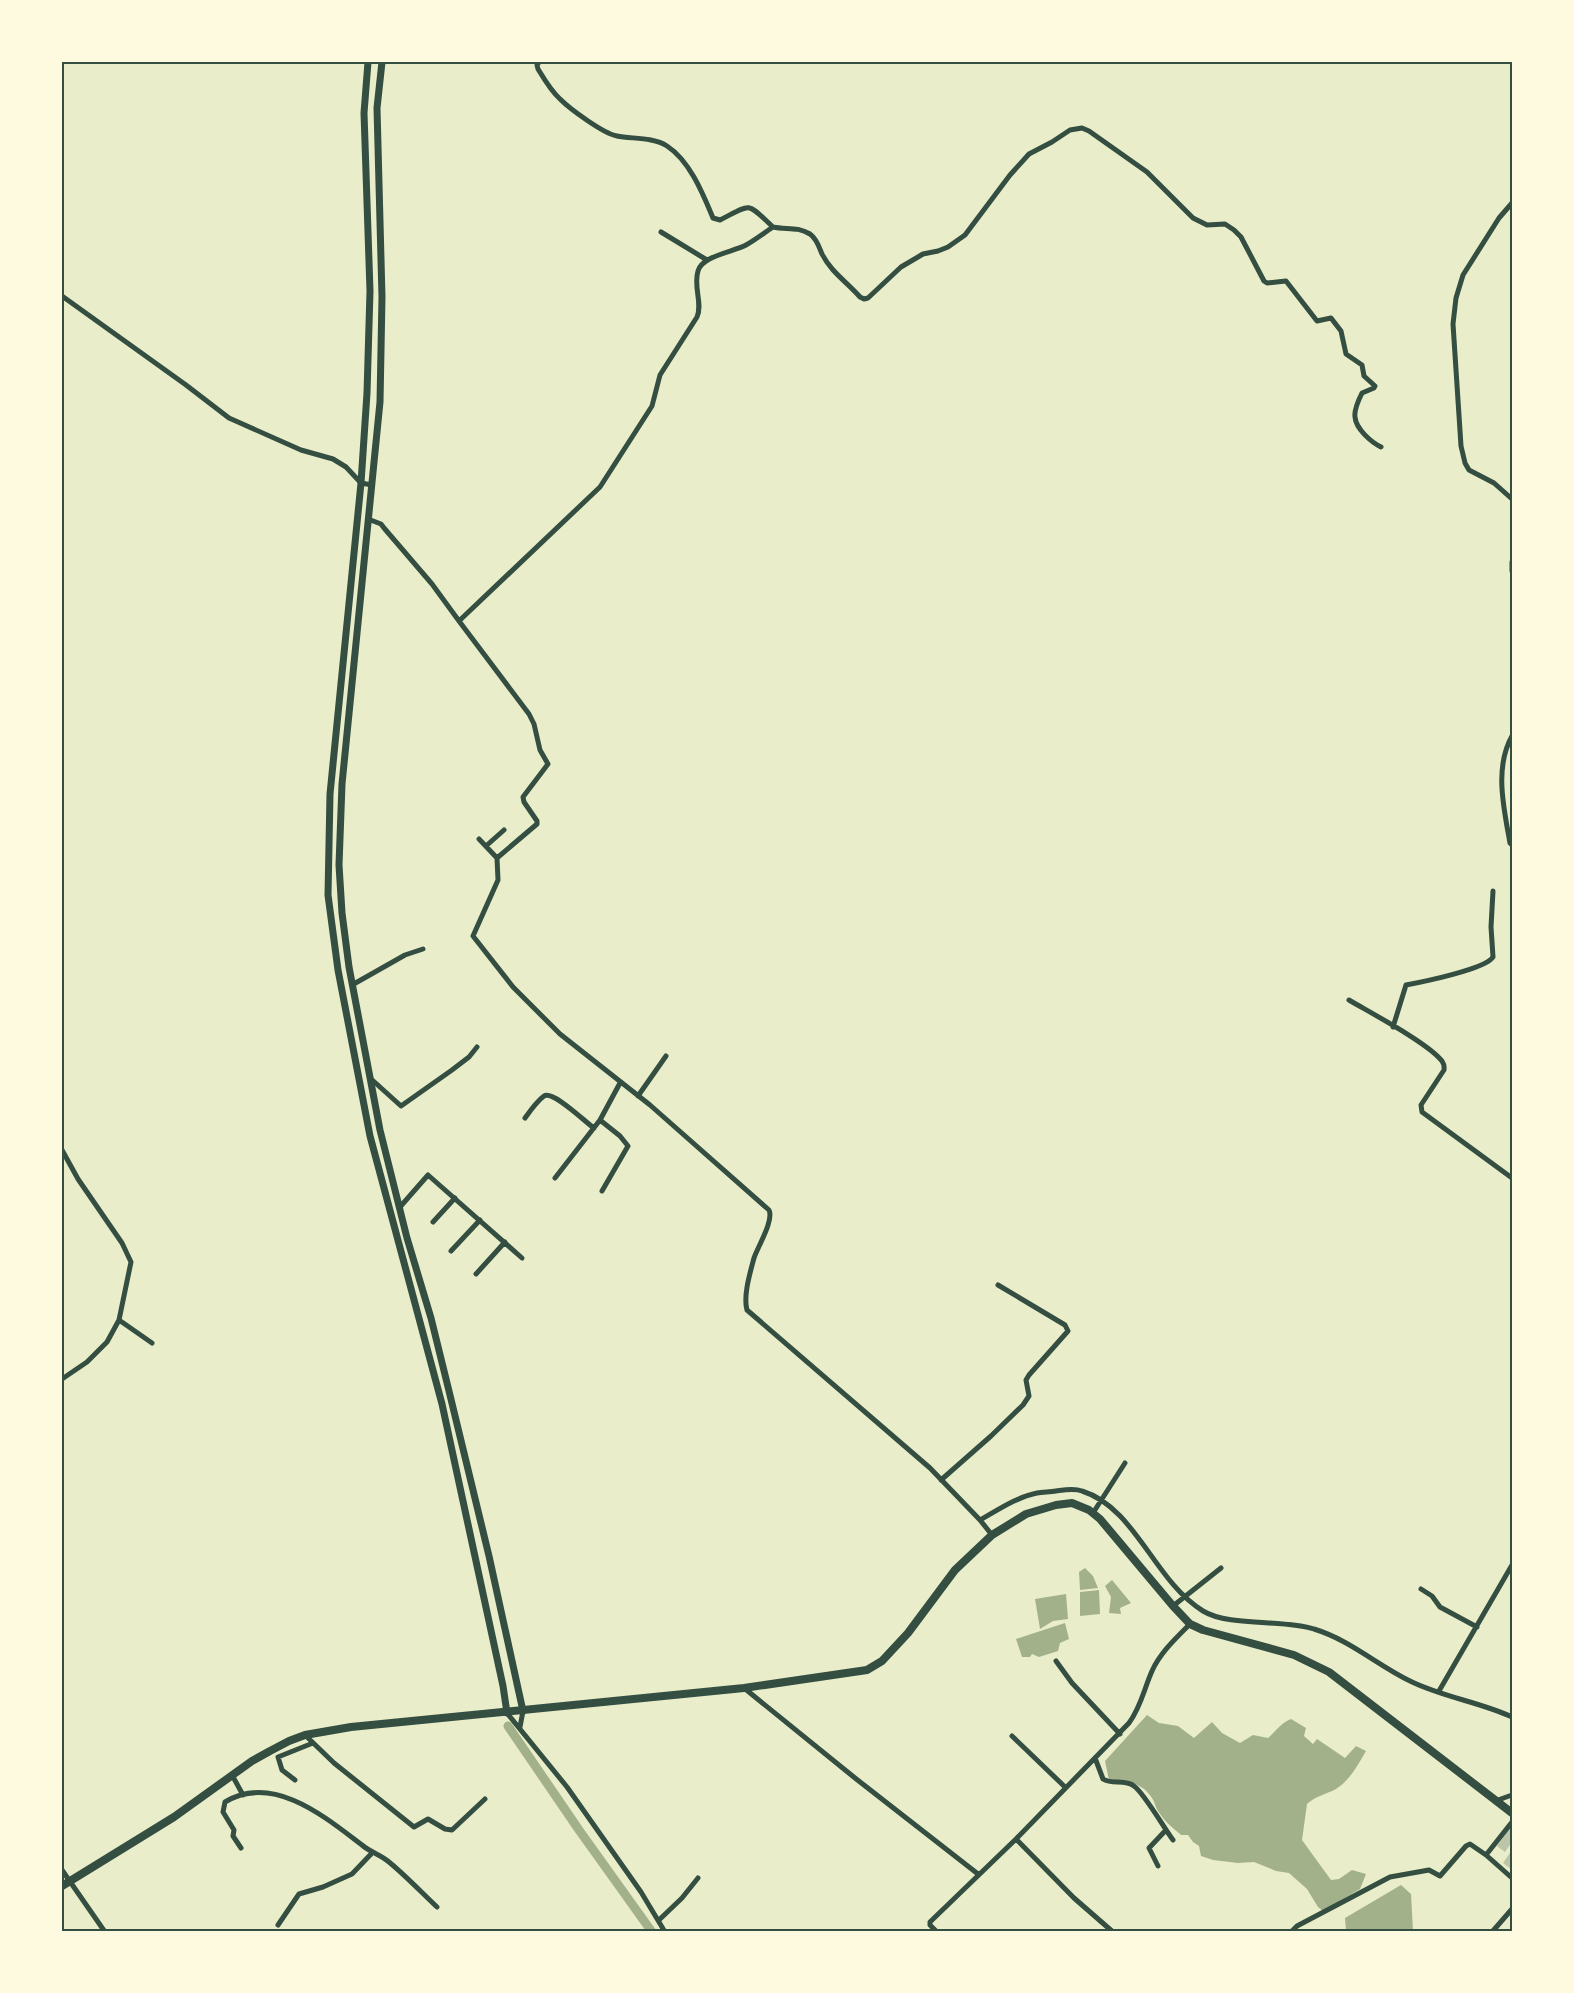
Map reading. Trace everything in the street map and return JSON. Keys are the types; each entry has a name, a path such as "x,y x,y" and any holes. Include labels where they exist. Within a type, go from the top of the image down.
{"main road":[{"path":"64,1884 174,1817 270,1751 305,1736 351,1727 744,1688 853,1673 872,1668 882,1661 908,1633 957,1568 990,1533 1044,1507 1072,1503 1095,1511 1178,1601 1190,1624 1203,1630 1294,1654 1319,1666 1362,1696 1512,1813"}],"street":[{"path":"369,62 364,113 370,291 367,393 361,483 330,794 328,864 330,911 338,970 377,1165 441,1404 507,1713 567,1787 665,1932"},
{"path":"381,62 377,108 382,365 342,784 339,865 342,913 352,985 380,1130 407,1238 431,1318 518,1683 523,1711 520,1727"},
{"path":"539,62 538,69 559,98 603,131 615,136 661,143 678,156 698,183 713,218 720,220 747,207 753,208 773,227 790,228 808,233 815,238 830,267 864,299 868,298 901,267 922,254 948,247 966,235 1010,175 1029,154 1070,130 1082,128 1089,131 1147,172 1193,218 1207,225 1225,224 1234,230 1241,237 1264,281 1269,284 1286,281 1317,321 1329,318 1335,323 1341,331 1344,351 1362,365 1364,376 1362,393 1354,415 1355,420 1368,438 1381,447"},
{"path":"1512,203 1499,218 1463,275 1456,298 1453,324 1461,446 1466,464 1469,470 1494,483 1512,499"},
{"path":"459,621 600,487 652,405 660,375 697,317 699,312 696,292 697,272 700,266 745,246 773,227"},
{"path":"661,232 707,261"},
{"path":"62,296 229,418 301,450 333,459 346,467 361,483 372,485"},
{"path":"1362,393 1375,386 1364,376"},
{"path":"368,519 384,528 432,585 529,714 534,724 540,750 548,764 522,798 537,821 537,826 498,858"},
{"path":"1512,562 1512,571"},
{"path":"349,604 360,604"},
{"path":"1512,736 1503,764 1502,793 1512,845"},
{"path":"486,846 504,830"},
{"path":"479,838 498,858 498,880 473,936 534,1010 560,1034 638,1096 770,1212 771,1218 754,1259 749,1280 747,1310 870,1415 941,1480 990,1533"},
{"path":"1393,1027 1406,986 1431,981 1492,960 1493,891"},
{"path":"330,911 342,913"},
{"path":"352,985 405,955 423,949"},
{"path":"1349,1000 1423,1045 1440,1059 1444,1070 1422,1105 1423,1114 1512,1178"},
{"path":"352,1042 363,1039"},
{"path":"370,1078 401,1106 469,1057 477,1047"},
{"path":"638,1096 666,1056"},
{"path":"555,1178 600,1120 620,1083"},
{"path":"525,1118 543,1096 549,1095 594,1128"},
{"path":"600,1120 620,1136 628,1146 602,1191"},
{"path":"62,1150 130,1259 130,1271 119,1320 107,1342 87,1362 62,1379"},
{"path":"400,1207 429,1175 522,1258"},
{"path":"433,1222 455,1198"},
{"path":"451,1251 480,1220"},
{"path":"476,1274 505,1242"},
{"path":"941,1480 1023,1405 1029,1396 1026,1380 1029,1375 1068,1331 1065,1324 998,1285"},
{"path":"119,1320 152,1343"},
{"path":"1095,1511 1125,1463"},
{"path":"982,1522 1009,1504 1038,1493 1080,1490 1100,1501 1122,1518 1167,1580 1178,1601 1214,1616 1316,1629 1363,1652 1411,1682 1494,1708 1512,1717"},
{"path":"1439,1691 1512,1565"},
{"path":"1178,1601 1221,1568"},
{"path":"1421,1588 1432,1596 1440,1607 1477,1627"},
{"path":"937,1932 930,1922 1016,1839 1065,1787 1096,1761 1120,1734 1140,1707 1158,1660 1190,1624"},
{"path":"1056,1661 1072,1683 1120,1734"},
{"path":"744,1688 978,1874"},
{"path":"305,1736 334,1763 414,1827 429,1819 446,1830 452,1830 485,1799"},
{"path":"1012,1736 1065,1787"},
{"path":"295,1780 282,1770 278,1758 313,1743"},
{"path":"1096,1761 1103,1779 1108,1782 1124,1782 1136,1787 1173,1839"},
{"path":"232,1775 243,1795"},
{"path":"241,1848 223,1812 225,1802 232,1797 266,1793 287,1797 326,1817 364,1847 389,1862 437,1907"},
{"path":"1497,1800 1512,1795"},
{"path":"1486,1855 1512,1822"},
{"path":"1158,1866 1149,1848 1151,1843 1166,1830"},
{"path":"1016,1839 1074,1898 1113,1932"},
{"path":"1291,1932 1297,1926 1390,1877 1429,1870 1440,1876 1470,1844 1512,1878"},
{"path":"278,1925 299,1894 324,1887 352,1874 374,1852"},
{"path":"62,1870 64,1884 105,1932"},
{"path":"659,1920 682,1898 698,1878"},
{"path":"1492,1932 1512,1909"}],"shaded area":[{"path":"1085,1568 1093,1576 1098,1588 1080,1590 1079,1572"},
{"path":"1112,1580 1131,1603 1120,1608 1121,1614 1109,1613 1111,1597 1105,1586"},
{"path":"1099,1590 1100,1614 1080,1616 1080,1592"},
{"path":"1066,1594 1068,1619 1053,1621 1040,1629 1035,1599"},
{"path":"1065,1623 1069,1639 1060,1643 1058,1651 1039,1657 1032,1654 1030,1657 1022,1657 1016,1639"},
{"path":"1147,1715 1159,1723 1178,1726 1194,1738 1212,1722 1222,1733 1240,1743 1253,1735 1268,1738 1291,1719 1306,1728 1304,1736 1313,1744 1317,1739 1345,1758 1356,1746 1366,1751 1353,1772 1341,1785 1307,1804 1302,1840 1331,1880 1339,1879 1352,1870 1366,1874 1360,1889 1323,1911 1307,1889 1289,1873 1276,1871 1254,1862 1238,1863 1201,1856 1199,1846 1188,1835 1181,1835 1166,1821 1148,1793 1127,1782 1109,1780 1105,1761"},
{"path":"1401,1885 1411,1894 1413,1931 1346,1931 1345,1918"}],"building":[{"path":"1512,1824 1512,1842 1505,1852 1497,1846"},
{"path":"1512,1850 1512,1870 1503,1863"}],"waterway":[{"path":"508,1726 652,1932"}]}
